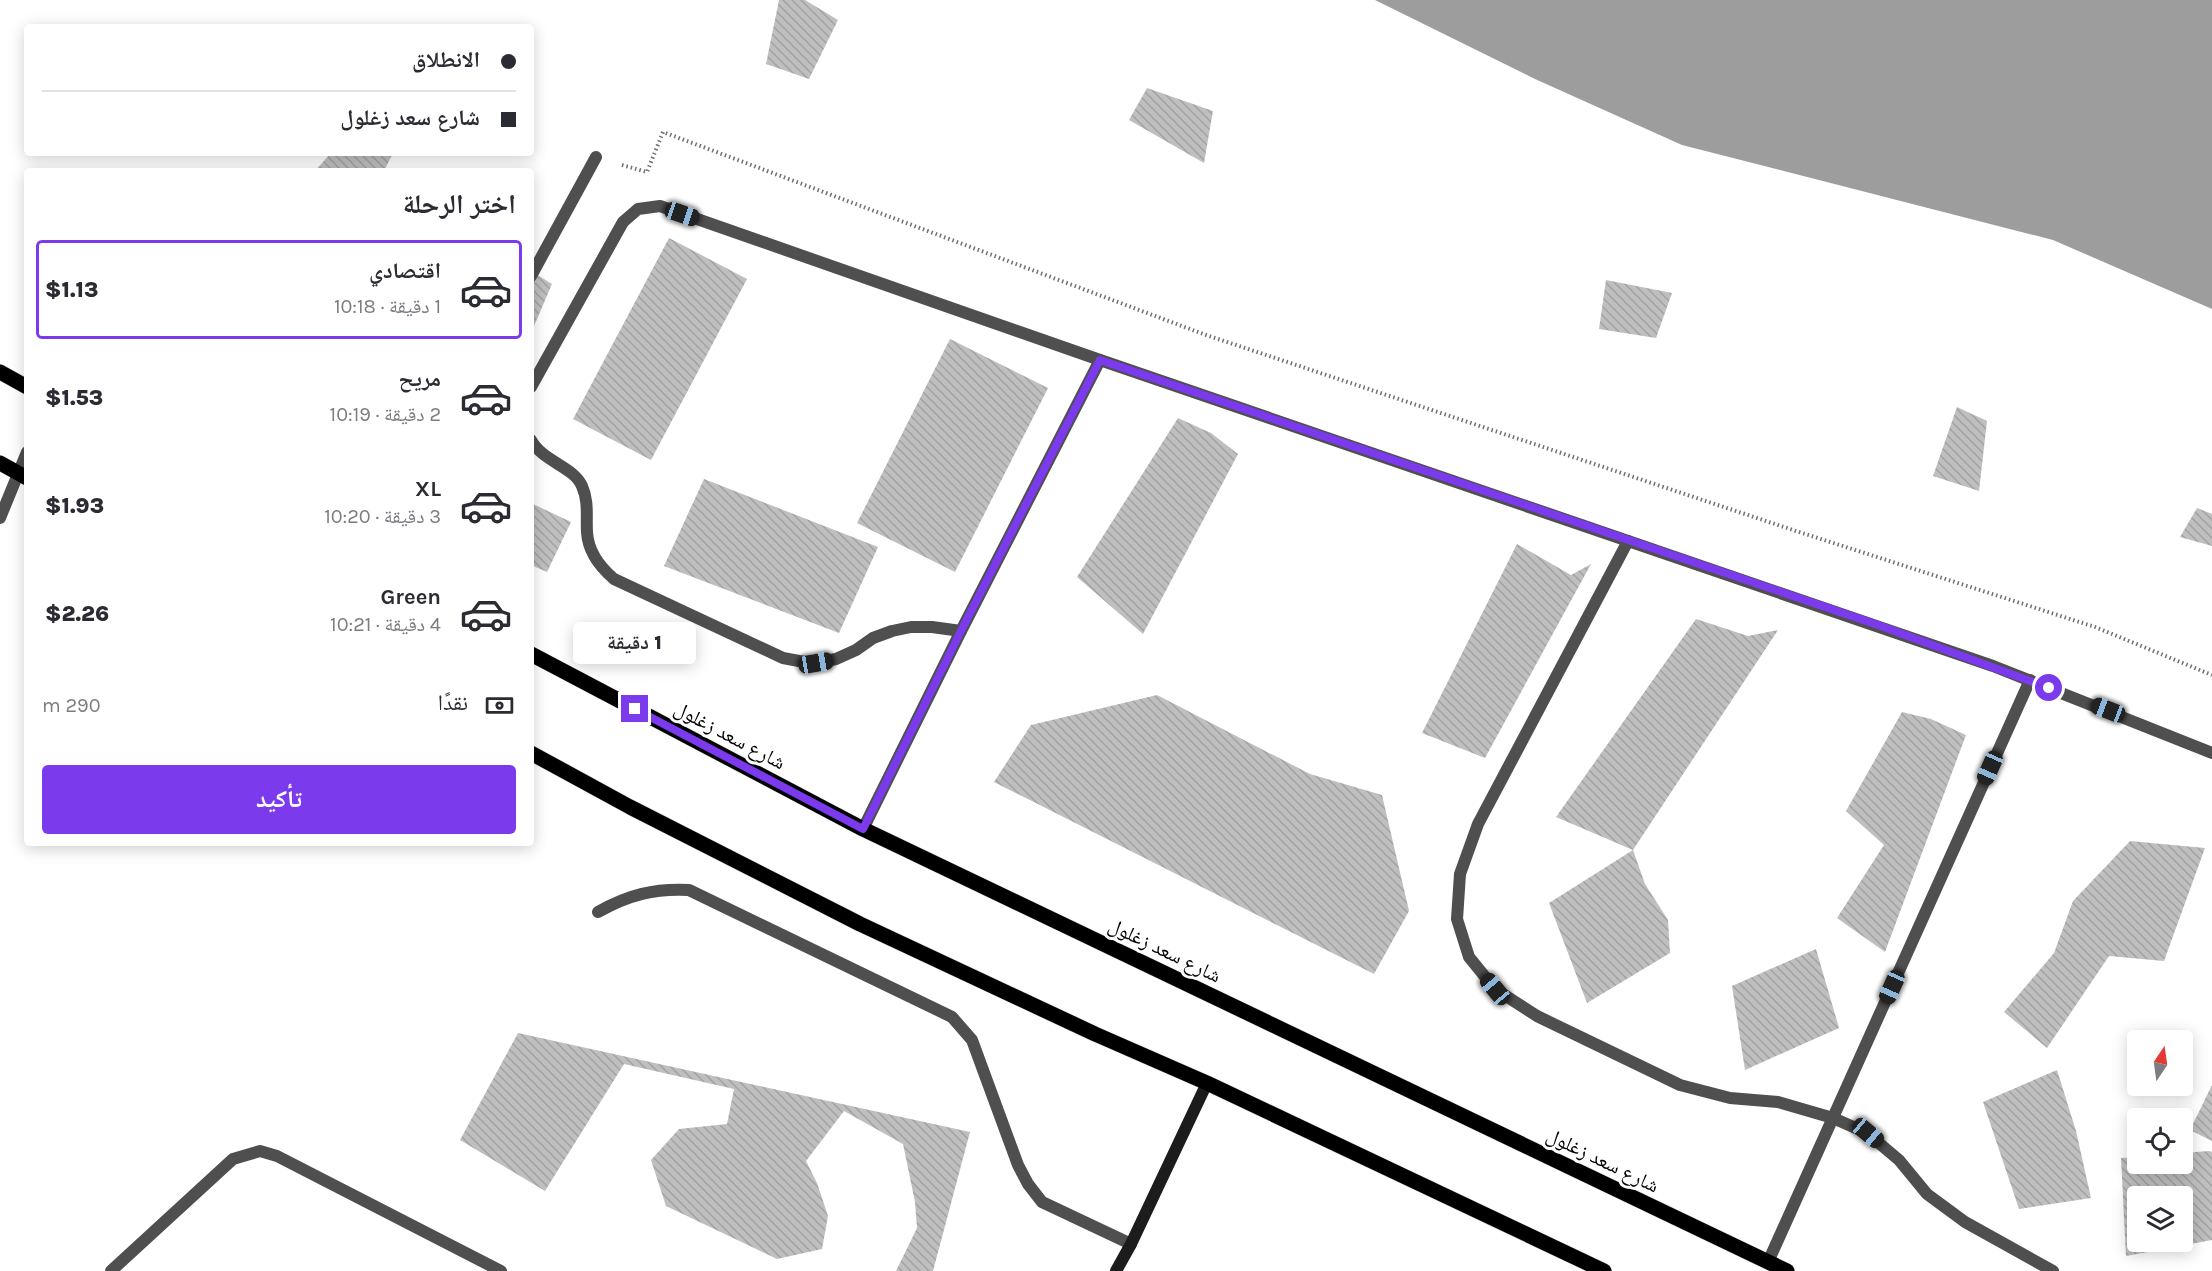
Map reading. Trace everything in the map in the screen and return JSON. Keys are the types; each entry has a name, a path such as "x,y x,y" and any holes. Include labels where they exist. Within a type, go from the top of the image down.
{"main road":[{"path":"0,372 24,385"},
{"path":"0,463 23,475"},
{"name":"شارع سعد زغلول","path":"534,656 863,829 1787,1271"},
{"path":"534,755 640,812 860,924 1095,1034 1207,1083 1604,1271"}],"street":[{"path":"534,271 596,157"},
{"path":"534,382 623,222 638,209 660,206 1100,360 1878,625 2030,680 2212,753"},
{"path":"863,829 961,631 1100,360"},
{"path":"534,444 546,458 578,478 588,507 587,535 591,551 600,567 614,579 775,654 799,662 816,663 836,659 856,650 873,638 892,631 912,627 932,627 961,631"},
{"path":"0,518 23,475"},
{"path":"1628,541 1478,824 1460,874 1457,919 1469,957 1495,989 1537,1016 1680,1085 1730,1098 1778,1102 1833,1118 1868,1133 1899,1160 1927,1194 1965,1222 2053,1271"},
{"path":"1768,1262 2030,680"},
{"path":"598,912 643,893 671,889 689,890 952,1017 972,1040 1018,1165 1028,1184 1042,1202 1131,1244"},
{"path":"1116,1271 1207,1083"},
{"path":"111,1271 233,1160 260,1151 277,1156 501,1271"}],"path":[{"path":"647,172 663,132 1206,335 1796,531 2095,627 2212,675"}],"shaded area":[{"path":"1375,0 2212,0 2212,309 2053,240 1682,145 1535,79"}],"building":[{"path":"779,0 805,0 838,20 809,79 766,64"},
{"path":"1147,88 1213,111 1204,163 1129,120"},
{"path":"328,156 392,156 386,168 318,168"},
{"path":"669,238 747,279 651,460 573,419"},
{"path":"534,273 552,284 534,326"},
{"path":"1606,280 1672,293 1656,338 1599,329"},
{"path":"950,339 1048,388 955,572 857,523"},
{"path":"1957,407 1987,421 1979,491 1933,476"},
{"path":"1178,418 1211,433 1238,454 1143,634 1077,577"},
{"path":"704,479 878,547 839,633 664,566"},
{"path":"534,504 571,522 547,572 534,566"},
{"path":"2197,508 2212,514 2212,546 2180,537"},
{"path":"1517,544 1571,575 1591,564 1485,758 1422,733"},
{"path":"1696,619 1748,636 1778,630 1633,850 1556,817"},
{"path":"1157,695 1310,774 1382,795 1409,911 1374,974 994,782 1031,725"},
{"path":"1902,712 1931,719 1966,735 1885,952 1837,918 1884,845 1846,811"},
{"path":"2130,841 2205,848 2164,961 2109,956 2047,1048 2004,1012 2054,953 2073,901"},
{"path":"1633,850 1645,884 1668,920 1670,953 1587,1003 1549,903"},
{"path":"1816,949 1839,1028 1745,1070 1732,986"},
{"path":"518,1033 970,1132 933,1271 896,1271 917,1228 915,1202 903,1144 844,1111 806,1161 817,1183 828,1216 822,1249 777,1259 666,1206 651,1160 679,1129 727,1124 734,1089 624,1064 545,1191 460,1140"},
{"path":"2057,1070 2076,1131 2091,1198 2019,1209 1983,1102"},
{"path":"2212,1085 2212,1141 2193,1132 2193,1124"},
{"path":"2193,1152 2212,1152 2212,1240 2193,1244 2193,1186 2127,1186 2127,1252 2148,1252 2126,1256 2121,1158 2127,1158 2127,1174 2193,1174"}],"route":[{"path":"635,709 863,829 961,631 1100,360 1878,625 2049,688"}]}
